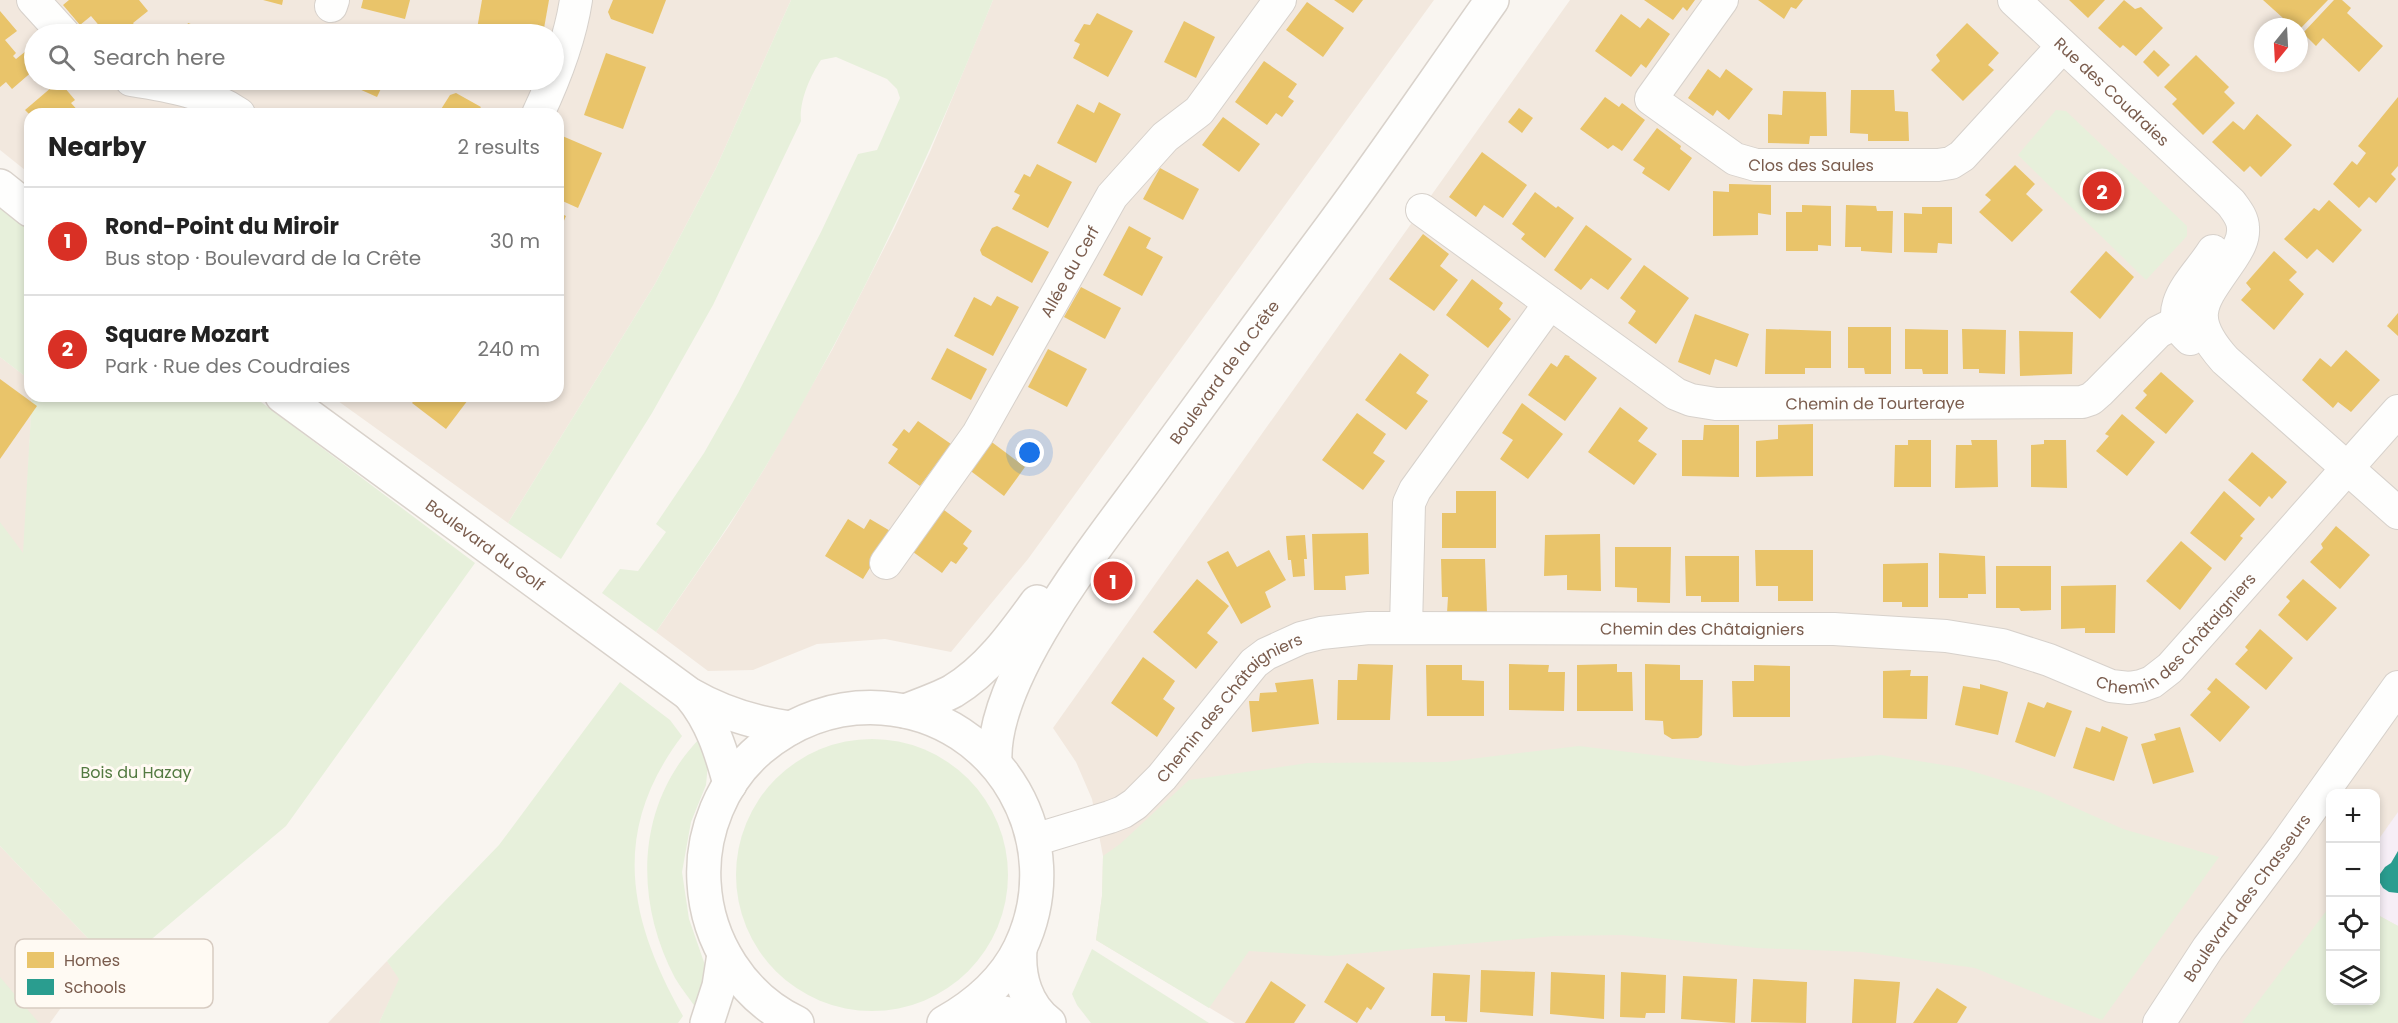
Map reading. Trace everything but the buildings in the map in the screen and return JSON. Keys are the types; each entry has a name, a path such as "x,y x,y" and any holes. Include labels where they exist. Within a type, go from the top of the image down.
{"main road":[{"name":"Boulevard de la Crête","path":"905,711 944,695 968,680 984,667 1015,633 1284,259 1368,137 1429,59 1471,0"},
{"name":"Boulevard de la Crête","path":"995,763 998,730 1010,692 1033,644 1060,600 1214,384 1372,172 1492,0"},
{"path":"0,186 24,205"},
{"name":"Boulevard du Golf","path":"290,402 689,694 714,708 745,719 790,728"},
{"name":"Boulevard du Golf","path":"689,694 709,722 730,784"},
{"path":"796,1023 753,992 724,954 707,908 704,860 715,812 730,784 756,752 790,728 821,714 871,707 905,711 929,718 952,729 979,747 1007,778 1022,804 1034,840 1037,887 1034,909 1020,949 1005,973 986,994 954,1017"},
{"path":"1020,949 1020,971 1027,996 1035,1010 1049,1023"},
{"path":"707,1023 719,986 724,954"},
{"path":"954,1017 995,1010 1011,1013 1037,1023"}],"street":[{"path":"33,0 55,24"},
{"path":"564,49 573,21 576,0"},
{"name":"Allée du Cerf","path":"886,563 978,434 1112,196 1166,136 1199,111 1280,0"},
{"name":"Clos des Saules","path":"1722,0 1651,99 1735,159 1756,165 1938,165 1951,163 1962,156 2062,47"},
{"name":"Rue des Coudraies","path":"2014,0 2207,182 2216,199 2221,216 2220,236 2210,257 2183,293 2178,307 2190,322"},
{"path":"184,90 222,102 230,108"},
{"path":"541,108 550,90"},
{"name":"Chemin de Tourteraye","path":"1422,210 1676,394 1691,400 1716,404 2082,402 2099,392 2158,332 2190,322"},
{"path":"1406,628 1409,503 1415,490 1550,303"},
{"path":"2190,322 2184,334 2194,343 2225,360 2398,513"},
{"name":"Chemin des Châtaigniers","path":"1034,840 1110,817 1135,804 1162,777 1254,663 1266,654 1300,638 1321,633 1406,628 1834,629 1946,636 2002,645 2049,660 2111,686 2129,688 2141,686 2152,682 2170,668 2398,411"},
{"name":"Boulevard des Chasseurs","path":"2159,1023 2208,948 2284,847 2398,687"}],"shaded area":[{"path":"0,0 791,0 716,168 655,284 508,523 339,402 564,402 564,108 24,108 24,169 0,150"},
{"path":"993,0 1434,0 1028,559 951,652 885,639 817,644 753,670 708,671 656,632 729,526 832,350 894,229 930,152"},
{"path":"1570,0 2398,0 2398,1023 1235,1023 1096,940 1102,896 1103,856 1092,799 1076,762 1053,728"},
{"path":"0,357 24,375 24,402 32,402 24,554 0,570"},
{"path":"2398,812 2398,926 2380,916 2380,837"},
{"path":"0,846 89,939 15,939 15,1008 61,1008 50,1023 0,1023"},
{"path":"387,961 400,979 379,1023 328,1023"}],"green space":[{"path":"791,0 993,0 916,179 830,353 753,487 656,632 602,593 620,569 638,571 666,532 656,524 704,453 738,393 821,232 858,154 877,150 900,98 897,89 887,79 836,57 821,60 806,89 801,121 713,305 652,413 561,559 508,523 655,284 716,168"},
{"path":"2056,110 2066,111 2187,226 2187,236 2146,280 2018,155"},
{"path":"0,208 24,226 24,375 0,357"},
{"name":"Bois du Hazay","path":"32,402 261,402 475,563 286,826 152,939 89,939 0,846 0,522 23,553"},
{"path":"620,682 670,720 682,736 659,771 644,806 636,841 635,875 640,910 650,945 664,980 683,1016 678,1023 379,1023 399,979 387,961 499,845"},
{"path":"702,736 709,753 706,785 691,822 682,872 689,919 705,965 707,979 696,1008 675,978 661,947 652,916 648,884 648,852 653,820 664,790 680,762"},
{"path":"872,739 911,745 936,755 968,779 985,800 997,823 1005,849 1008,875 1002,914 992,939 968,971 947,988 924,1000 898,1008 872,1011 833,1005 808,995 776,971 759,950 747,927 739,901 736,875 742,836 752,811 776,779 797,762 820,750 846,742"},
{"path":"1579,746 1743,766 1881,755 1962,768 2040,792 2123,829 2219,857 2102,1020 1975,968 1862,952 1757,948 1623,935 1554,936 1330,956 1249,951 1209,1008 1096,940 1102,896 1103,856 1120,844 1189,780 1308,763 1445,762"},
{"path":"2326,911 2326,1005 2380,1005 2380,916 2398,926 2398,1023 2242,1023"},
{"path":"1092,949 1209,1023 1091,1023 1077,1005 1072,994"},
{"path":"0,977 15,995 15,1008 26,1008 39,1023 0,1023"}],"place":[{"name":"Square Mozart","path":"2102,191"},
{"name":"Rond-Point du Miroir","path":"1113,581"}]}
